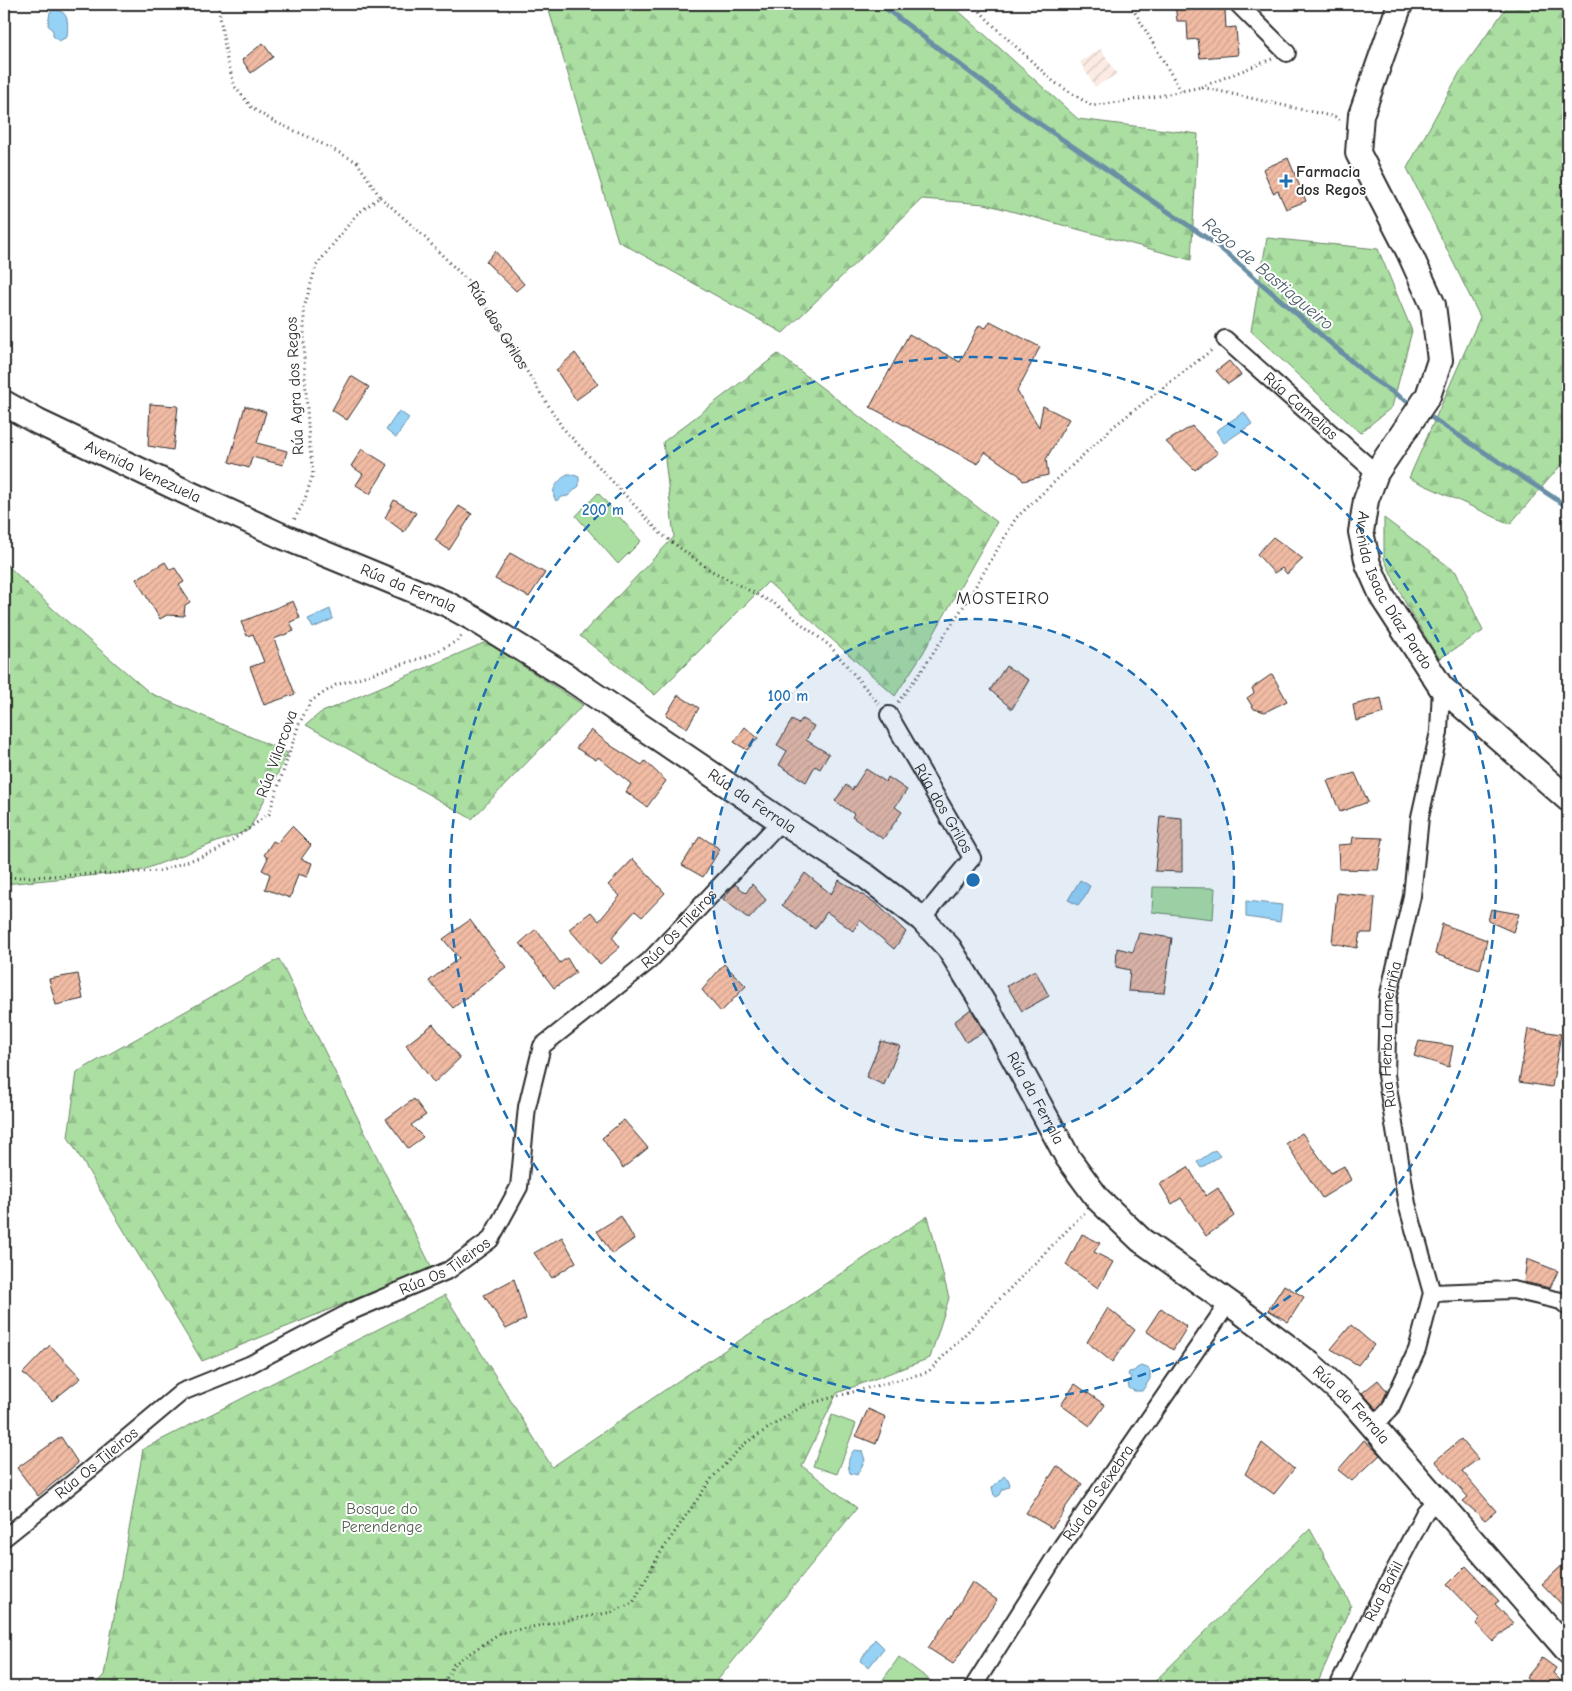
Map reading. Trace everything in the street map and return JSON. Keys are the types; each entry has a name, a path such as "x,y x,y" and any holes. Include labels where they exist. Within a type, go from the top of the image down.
{"street":[{"path":"1238,4 1287,53"},
{"name":"Avenida Isaac Díaz Pardo","path":"1400,4 1361,114 1358,153 1409,252 1433,305 1440,360 1428,396 1376,473 1366,500 1361,532 1368,564 1383,598 1441,687 1568,799"},
{"name":"Rúa Camelias","path":"1225,339 1376,473"},
{"name":"Avenida Venezuela","path":"4,403 55,430 284,537"},
{"name":"Rúa da Ferrala","path":"284,537 447,604 476,620 571,679 781,822 867,877 922,919 949,948 990,1014 1068,1158 1098,1200 1141,1240 1229,1302 1310,1364 1353,1403 1568,1651"},
{"name":"Rúa Herba Lameiriña","path":"1432,1293 1407,1204 1386,1066 1388,998 1412,896 1420,817 1439,732 1441,687"},
{"name":"Rúa dos Grilos","path":"889,715 972,858 922,919"},
{"name":"Rúa Os Tileiros","path":"4,1538 182,1392 249,1365 352,1312 449,1270 490,1240 518,1187 527,1107 542,1046 648,961 781,822"},
{"path":"1374,1426 1390,1409 1417,1350 1432,1293 1513,1290 1562,1301 1568,1307"},
{"name":"Rúa da Seixebra","path":"973,1687 1062,1546 1229,1302"},
{"name":"Rúa Bañil","path":"1338,1687 1373,1612 1425,1512 1437,1499"}],"path":[{"path":"218,4 227,60 235,87 253,109 356,162 380,197"},
{"path":"973,4 1054,82 1092,106 1201,87 1287,53"},
{"path":"1130,4 1181,91"},
{"path":"1201,87 1335,117 1359,134"},
{"name":"Rúa dos Grilos","path":"380,197 414,226 473,286 562,427 661,534 710,570 777,605 830,646 889,715"},
{"name":"Rúa Agra dos Regos","path":"284,537 304,502 313,474 304,359 304,308 316,266 356,215 380,197"},
{"path":"889,715 933,654 1016,518 1114,426 1225,339"},
{"name":"Rúa Vilarcova","path":"4,878 160,871 217,851 269,814 299,724 311,701 336,685 428,656 457,641 476,620"},
{"path":"442,1687 454,1664 500,1633 612,1612 633,1603 660,1555 712,1478 744,1444 804,1405 928,1372 1098,1200"}],"shaded area":[{"path":"1101,49 1117,74 1095,87 1080,62"}],"green space":[{"path":"547,4 951,4 1078,119 1198,134 1191,260 985,204 922,199 783,333 618,241"},
{"path":"1509,4 1568,4 1568,457 1510,524 1409,478 1480,317 1407,168 1460,72"},
{"path":"1267,238 1378,249 1412,331 1392,407 1360,433 1251,331"},
{"path":"778,354 997,522 923,653 895,696 768,582 655,695 580,636 674,537 663,442"},
{"path":"598,493 641,541 618,564 576,516"},
{"path":"1384,518 1456,572 1483,631 1439,659 1408,608 1384,559"},
{"path":"4,562 54,610 150,693 288,753 249,830 140,871 4,884"},
{"path":"486,642 583,705 472,819 306,725 320,713"},
{"path":"1153,887 1215,888 1213,919 1152,912"},
{"path":"279,959 432,1268 202,1361 68,1137 77,1072"},
{"name":"Bosque do Perendenge","path":"928,1216 949,1298 930,1358 837,1393 802,1466 857,1508 712,1687 93,1687 104,1675 143,1449 445,1295 552,1467 678,1381"},
{"path":"832,1415 856,1424 837,1474 813,1466"},
{"path":"1310,1529 1351,1605 1316,1687 1149,1687"},
{"path":"899,1657 939,1687 890,1687 882,1681"}],"water":[{"path":"54,10 63,13 67,19 67,37 59,41 53,36 53,31 48,25 50,12"},
{"path":"399,411 409,418 396,438 386,430"},
{"path":"1244,412 1252,424 1224,443 1216,431"},
{"path":"567,474 579,477 579,486 568,496 556,501 554,489"},
{"path":"330,609 333,619 313,628 308,619"},
{"path":"1080,880 1090,886 1078,905 1068,900"},
{"path":"1246,901 1282,905 1280,922 1246,917"},
{"path":"1215,1150 1220,1156 1201,1168 1197,1162"},
{"path":"1141,1366 1148,1368 1150,1379 1142,1391 1134,1391 1129,1388 1128,1383 1131,1377 1128,1375 1129,1372"},
{"path":"854,1450 862,1451 865,1460 857,1475 850,1473 849,1467 849,1458"},
{"path":"1004,1476 1008,1479 1009,1487 1003,1489 1000,1495 996,1497 992,1488"},
{"path":"875,1639 884,1648 869,1667 860,1661"}],"building":[{"path":"1175,4 1218,4 1218,10 1225,10 1226,28 1236,27 1238,55 1200,58 1198,39 1188,40 1187,21 1177,21"},
{"path":"263,43 273,57 251,73 242,60"},
{"path":"1288,158 1306,201 1286,209 1278,191 1273,193 1263,169"},
{"path":"495,251 524,284 516,291 486,262"},
{"path":"990,321 1040,347 1017,391 1039,427 1043,406 1069,419 1046,459 1048,475 1023,481 1019,475 985,452 978,464 870,407 909,334 960,362 979,325 986,328"},
{"path":"575,353 598,384 576,400 556,370"},
{"path":"1229,361 1241,375 1228,384 1216,371"},
{"path":"351,376 369,387 347,420 332,410"},
{"path":"150,404 178,406 173,450 148,446"},
{"path":"245,406 266,412 257,443 287,451 283,465 252,457 249,468 229,462"},
{"path":"1192,426 1218,453 1195,470 1166,442"},
{"path":"362,449 388,465 370,494 356,485 363,474 351,466"},
{"path":"394,500 416,513 404,532 385,518"},
{"path":"459,506 472,514 449,550 435,540"},
{"path":"1273,537 1303,559 1287,574 1282,568 1274,573 1257,554"},
{"path":"510,553 545,573 529,597 495,579"},
{"path":"165,562 170,570 175,568 184,582 179,585 190,602 185,605 184,616 167,615 160,619 136,579"},
{"path":"293,601 300,618 290,622 294,631 274,639 295,694 264,705 250,667 264,662 253,634 247,636 241,622"},
{"path":"1006,666 1029,680 1012,709 990,690"},
{"path":"1272,674 1287,701 1265,712 1254,709 1247,698 1254,693 1252,688"},
{"path":"678,695 699,708 687,728 666,715"},
{"path":"1381,698 1384,713 1356,721 1353,705"},
{"path":"802,719 814,726 806,740 829,754 820,769 815,766 806,782 779,765 787,751 777,745 792,720 798,724"},
{"path":"745,727 758,738 747,750 734,742"},
{"path":"591,730 613,747 642,765 645,761 666,781 647,807 626,792 631,784 598,757 596,760 576,748"},
{"path":"866,769 886,782 888,777 907,790 895,807 902,812 883,839 852,817 854,814 835,801 846,785 852,790"},
{"path":"1355,773 1368,802 1340,812 1327,781"},
{"path":"1160,816 1182,818 1182,872 1155,871"},
{"path":"292,826 311,845 301,859 312,863 307,877 298,874 290,898 265,889 270,874 262,870 268,858 264,855 273,841 277,843"},
{"path":"700,836 720,849 703,877 682,865"},
{"path":"1353,837 1383,838 1378,870 1339,869 1338,845 1352,844"},
{"path":"633,859 665,893 642,917 635,911 612,937 620,947 600,964 569,929 591,912 599,921 620,896 608,885"},
{"path":"805,873 831,894 839,880 877,904 906,932 894,949 860,920 853,931 827,912 815,929 782,905"},
{"path":"735,884 746,893 752,884 766,900 749,919 723,899"},
{"path":"1337,893 1375,897 1372,933 1360,933 1357,948 1332,943"},
{"path":"1491,909 1519,914 1513,932 1488,921"},
{"path":"470,920 506,967 453,1008 429,981 459,958 443,939"},
{"path":"1442,924 1487,940 1480,969 1435,954"},
{"path":"536,929 560,963 567,958 576,973 554,988 520,943"},
{"path":"1139,933 1172,938 1164,993 1128,991 1130,970 1116,967 1117,948 1133,952"},
{"path":"724,964 746,986 721,1012 702,990"},
{"path":"1035,970 1049,996 1022,1011 1007,986"},
{"path":"78,974 83,999 56,1005 49,979"},
{"path":"971,1009 984,1032 966,1042 954,1022"},
{"path":"433,1024 460,1058 434,1083 406,1045"},
{"path":"1528,1029 1561,1034 1552,1087 1519,1082"},
{"path":"881,1041 900,1046 884,1085 866,1077"},
{"path":"1419,1041 1453,1046 1449,1067 1414,1056"},
{"path":"414,1099 426,1115 411,1125 423,1137 408,1148 386,1119"},
{"path":"624,1120 648,1148 623,1168 602,1138"},
{"path":"1302,1133 1331,1173 1344,1166 1351,1180 1322,1198 1286,1143"},
{"path":"1188,1167 1206,1196 1218,1188 1234,1216 1206,1236 1181,1198 1172,1204 1160,1184"},
{"path":"621,1216 634,1239 612,1254 597,1231"},
{"path":"1082,1234 1100,1243 1094,1252 1113,1262 1098,1288 1066,1265"},
{"path":"562,1237 576,1262 552,1278 534,1253"},
{"path":"1527,1259 1558,1271 1550,1288 1524,1282"},
{"path":"514,1279 526,1319 506,1329 484,1295"},
{"path":"1284,1285 1304,1297 1288,1322 1268,1310"},
{"path":"1108,1308 1135,1330 1112,1362 1087,1342"},
{"path":"1161,1308 1187,1327 1173,1350 1146,1331"},
{"path":"1351,1325 1374,1345 1358,1365 1331,1349"},
{"path":"50,1345 81,1378 52,1401 23,1373"},
{"path":"1378,1380 1387,1391 1377,1409 1362,1393"},
{"path":"1075,1384 1105,1405 1090,1426 1061,1405"},
{"path":"868,1409 886,1417 876,1444 856,1436"},
{"path":"61,1437 78,1463 38,1496 17,1468"},
{"path":"1461,1439 1478,1459 1462,1471 1496,1511 1485,1520 1463,1501 1468,1497 1435,1461"},
{"path":"1364,1440 1380,1455 1352,1481 1338,1470"},
{"path":"1262,1443 1294,1469 1274,1494 1245,1474"},
{"path":"1057,1466 1082,1484 1052,1528 1026,1513"},
{"path":"1568,1560 1568,1611 1542,1584"},
{"path":"1466,1566 1499,1601 1495,1604 1513,1623 1493,1642 1476,1624 1480,1619 1447,1585"},
{"path":"972,1582 997,1600 953,1664 928,1648 951,1617"},
{"path":"1542,1658 1556,1668 1553,1673 1567,1687 1537,1687 1526,1678"}],"waterway":[{"name":"Rego de Bastiagueiro","path":"880,4 1021,111 1217,245 1371,378 1414,406"},
{"name":"Rego de Bastiagueiro","path":"1423,412 1568,507"}],"place":[{"name":"Farmacia dos Regos","path":"1286,181"}],"district":[{"name":"MOSTEIRO","path":"1003,598"}]}
